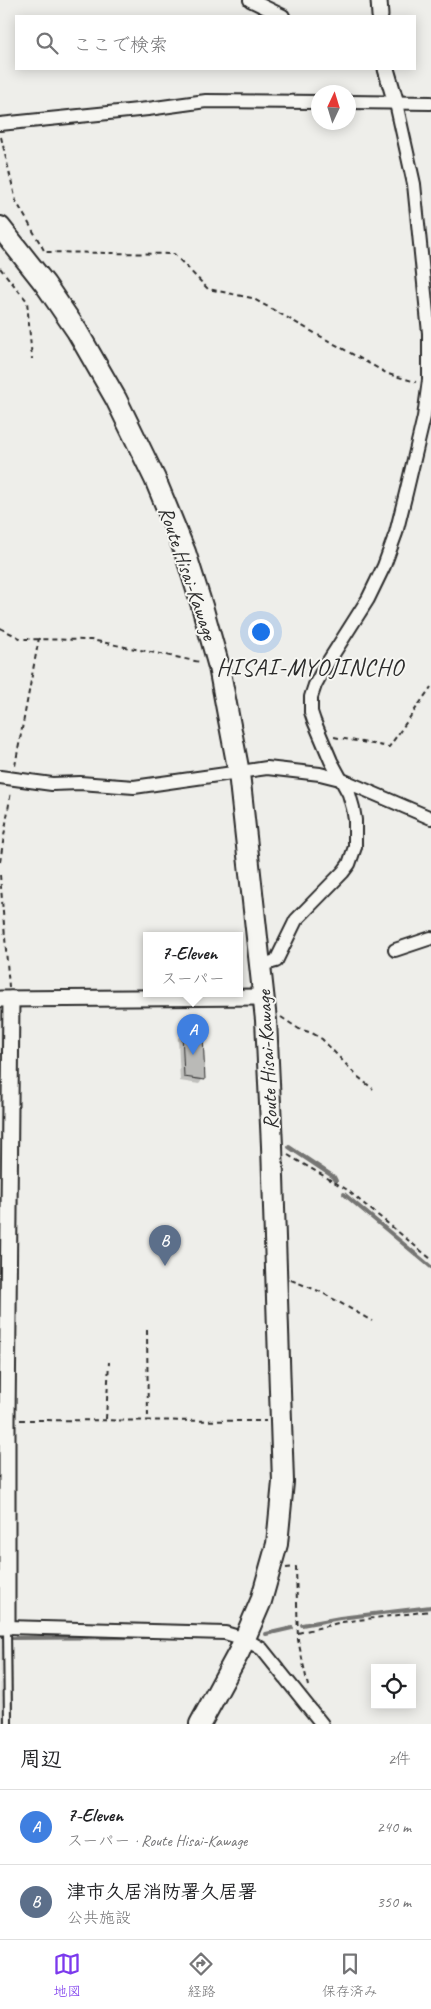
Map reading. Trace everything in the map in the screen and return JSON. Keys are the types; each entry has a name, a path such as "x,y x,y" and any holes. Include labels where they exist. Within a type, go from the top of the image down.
{"main road":[{"name":"Route Hisai-Kawage","path":"0,227 45,284 77,331 116,399 156,479 202,606 219,667 239,773 265,1004 272,1146 283,1482 277,1544 261,1601 245,1639 200,1724"}],"street":[{"path":"250,0 281,15"},
{"path":"379,0 380,15"},
{"path":"261,965 276,961 296,920 330,887 349,864 355,847 355,820 349,794 319,734 311,712 312,691 323,670 368,599 384,566 396,533 424,417 428,385 429,333 414,184 396,103 386,70"},
{"path":"0,124 148,109 206,100 311,102"},
{"path":"356,102 431,103"},
{"path":"6,777 52,784 80,783 134,787 267,768 320,774 340,779 431,818"},
{"path":"395,950 431,938"},
{"path":"265,1004 5,999 7,1420 4,1627 225,1633 245,1639 262,1650 322,1724"}],"lane":[{"path":"4,1627 8,1724"}],"path":[{"path":"0,134 16,201 45,252 174,254 208,289 252,298 388,374 428,385"},
{"path":"0,268 27,301 32,359"},
{"path":"0,628 22,638 91,640 185,658 219,667"},
{"path":"0,862 6,777 39,638"},
{"path":"319,734 389,747 431,687"},
{"path":"0,875 5,999"},
{"path":"265,1004 299,1029 312,1033 322,1039 357,1076 374,1089"},
{"path":"272,1146 346,1189 431,1259"},
{"path":"276,1274 321,1292 372,1321"},
{"path":"147,1330 148,1419"},
{"path":"106,1419 109,1362"},
{"path":"7,1420 148,1419 280,1421"},
{"path":"271,1569 296,1567 298,1633 313,1713"},
{"path":"298,1633 342,1622 431,1611"}],"shaded area":[{"path":"0,999 11,999 10,1724 0,1724"}],"building":[{"path":"182,1032 203,1034 205,1080 184,1077"}],"waterway":[{"path":"289,1147 334,1177 336,1181"},
{"path":"344,1194 431,1267"},
{"path":"302,1625 340,1618 431,1607"},
{"path":"266,1634 292,1628"},
{"path":"11,1724 10,1638 155,1637"}],"place":[{"name":"7-Eleven","path":"193,1055"},
{"name":"津市久居消防署久居署","path":"165,1266"}],"district":[{"name":"HISAI-MYOJINCHO","path":"310,667"}]}
